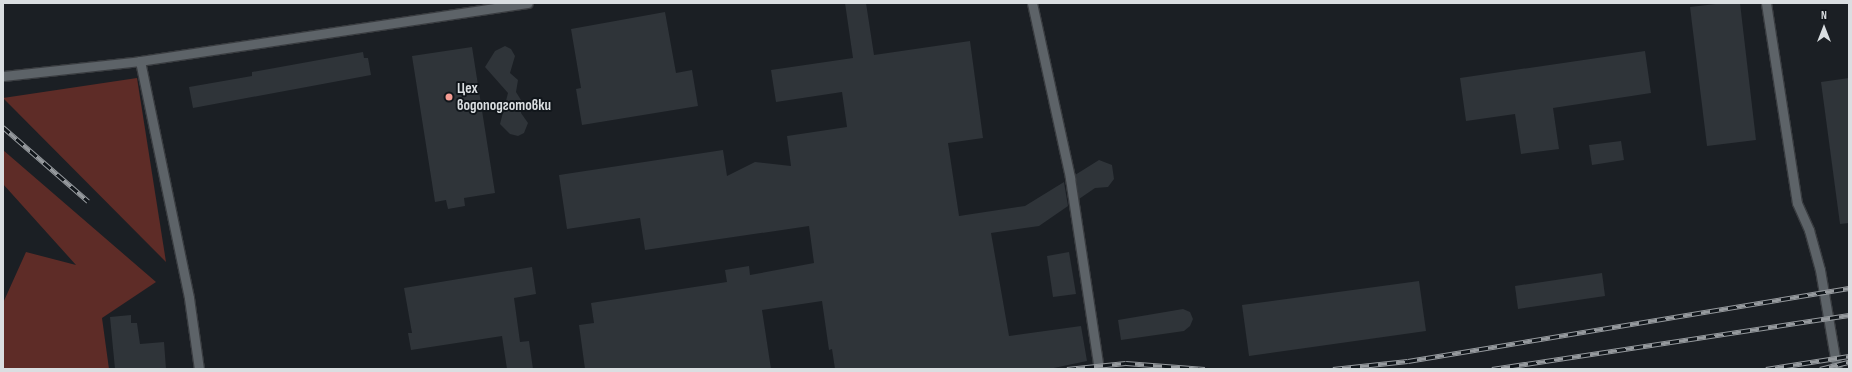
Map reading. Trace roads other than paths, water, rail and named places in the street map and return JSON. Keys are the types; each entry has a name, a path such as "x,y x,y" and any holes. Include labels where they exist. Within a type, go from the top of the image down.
{"lane":[{"path":"3,76 140,61 528,3"},
{"path":"1032,3 1070,178 1100,369"},
{"path":"1766,3 1797,203 1809,230 1820,270 1837,369"},
{"path":"140,61 189,298 199,369"}],"railway":[{"path":"3,127 88,201"},
{"path":"1333,369 1408,361 1849,288"},
{"path":"1492,369 1849,315"},
{"path":"1766,369 1849,356"},
{"path":"1820,369 1849,362"},
{"path":"1067,369 1126,363 1205,369"}],"place":[{"name":"Цех водоподготовки","path":"449,97"}]}
